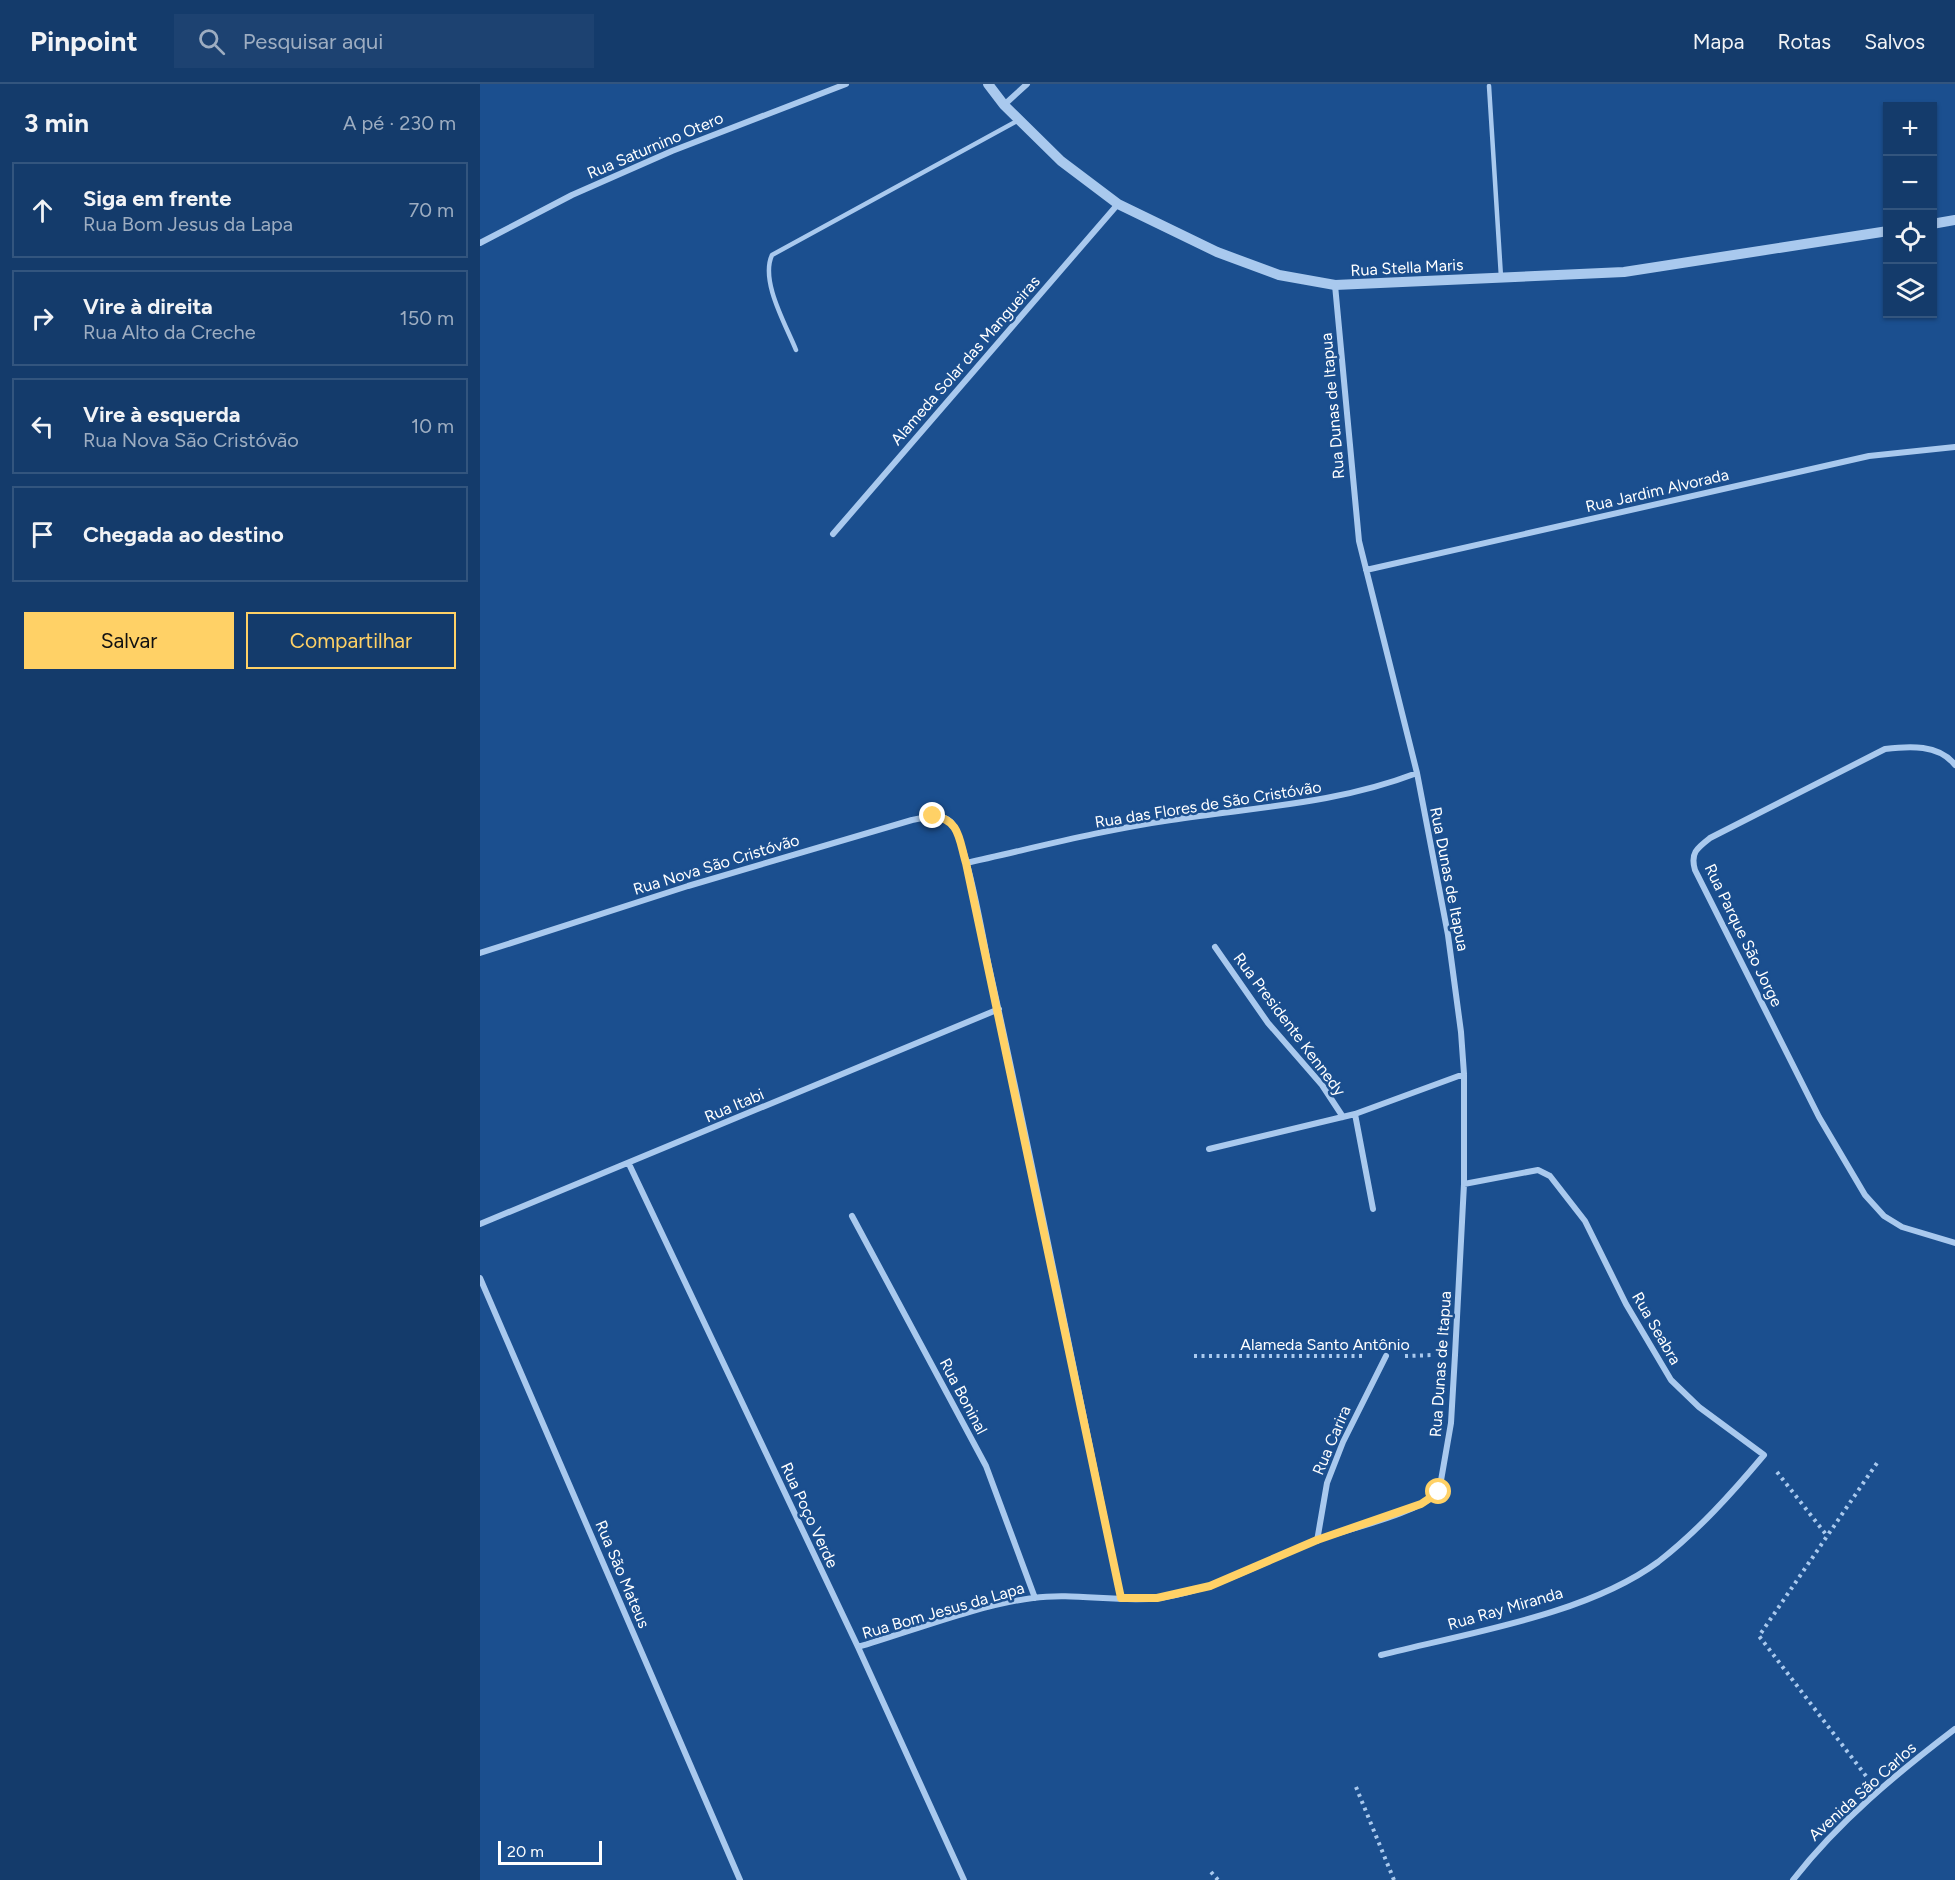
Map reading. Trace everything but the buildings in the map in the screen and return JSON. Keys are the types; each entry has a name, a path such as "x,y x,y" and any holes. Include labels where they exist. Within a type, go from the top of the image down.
{"street":[{"name":"Rua Saturnino Otero","path":"480,243 572,195 672,151 846,84"},
{"name":"Rua Stella Maris","path":"988,84 1004,105 1061,161 1118,204 1217,252 1279,275 1335,285 1624,272 1883,232"},
{"path":"1004,105 1027,84"},
{"name":"Alameda Solar das Mangueiras","path":"833,534 1118,204"},
{"path":"1937,223 1955,220"},
{"name":"Rua Dunas de Itapua","path":"1335,285 1350,464 1366,570 1417,773 1448,935 1464,1074 1464,1184 1455,1355 1451,1423 1442,1485"},
{"name":"Rua Jardim Alvorada","path":"1366,570 1869,456 1955,447"},
{"name":"Rua Parque São Jorge","path":"1955,765 1950,759 1931,749 1915,747 1885,749 1710,838 1695,849 1692,856 1695,870 1819,1117 1865,1195 1884,1216 1902,1227 1955,1243"},
{"name":"Rua das Flores de São Cristóvão","path":"966,863 1169,820 1338,798 1379,788 1417,773"},
{"name":"Rua Nova São Cristóvão","path":"480,953 688,886 912,820 933,816 945,818 951,822 957,831 966,863"},
{"path":"966,863 999,1009 1121,1598"},
{"name":"Rua Presidente Kennedy","path":"1215,947 1268,1023 1322,1085 1343,1117"},
{"name":"Rua Itabi","path":"480,1224 999,1009"},
{"path":"1209,1149 1355,1114 1464,1074"},
{"name":"Rua Presidente Kennedy","path":"1355,1114 1372,1209"},
{"name":"Rua Poço Verde","path":"629,1164 858,1647 964,1880"},
{"name":"Rua Seabra","path":"1464,1184 1538,1170 1550,1176 1585,1221 1626,1304 1671,1380 1699,1407 1764,1455"},
{"name":"Rua Boninal","path":"852,1215 986,1466 1035,1598"},
{"name":"Rua São Mateus","path":"480,1278 740,1880"},
{"name":"Rua Carira","path":"1317,1540 1327,1483 1386,1356"},
{"name":"Rua Ray Miranda","path":"1381,1655 1549,1613 1612,1588 1656,1563 1697,1528 1764,1455"},
{"name":"Rua Bom Jesus da Lapa","path":"858,1647 1008,1603 1035,1598 1157,1598 1210,1586 1317,1540 1421,1504 1439,1492 1442,1485"},
{"name":"Avenida São Carlos","path":"1793,1880 1815,1852 1877,1791 1955,1729"}],"lane":[{"path":"1489,86 1501,278"},
{"path":"796,350 770,284 768,268 772,255 1019,120"}],"path":[{"name":"Alameda Santo Antônio","path":"1194,1356 1455,1355"},
{"path":"1764,1455 1828,1537"},
{"path":"1877,1791 1759,1636 1879,1460"},
{"path":"1356,1786 1394,1880"},
{"path":"1211,1872 1218,1880"}],"route":[{"path":"933,816 945,818 951,822 957,831 966,863 999,1009 1121,1598 1157,1598 1183,1594 1210,1586 1317,1540 1421,1504 1439,1492"}]}
